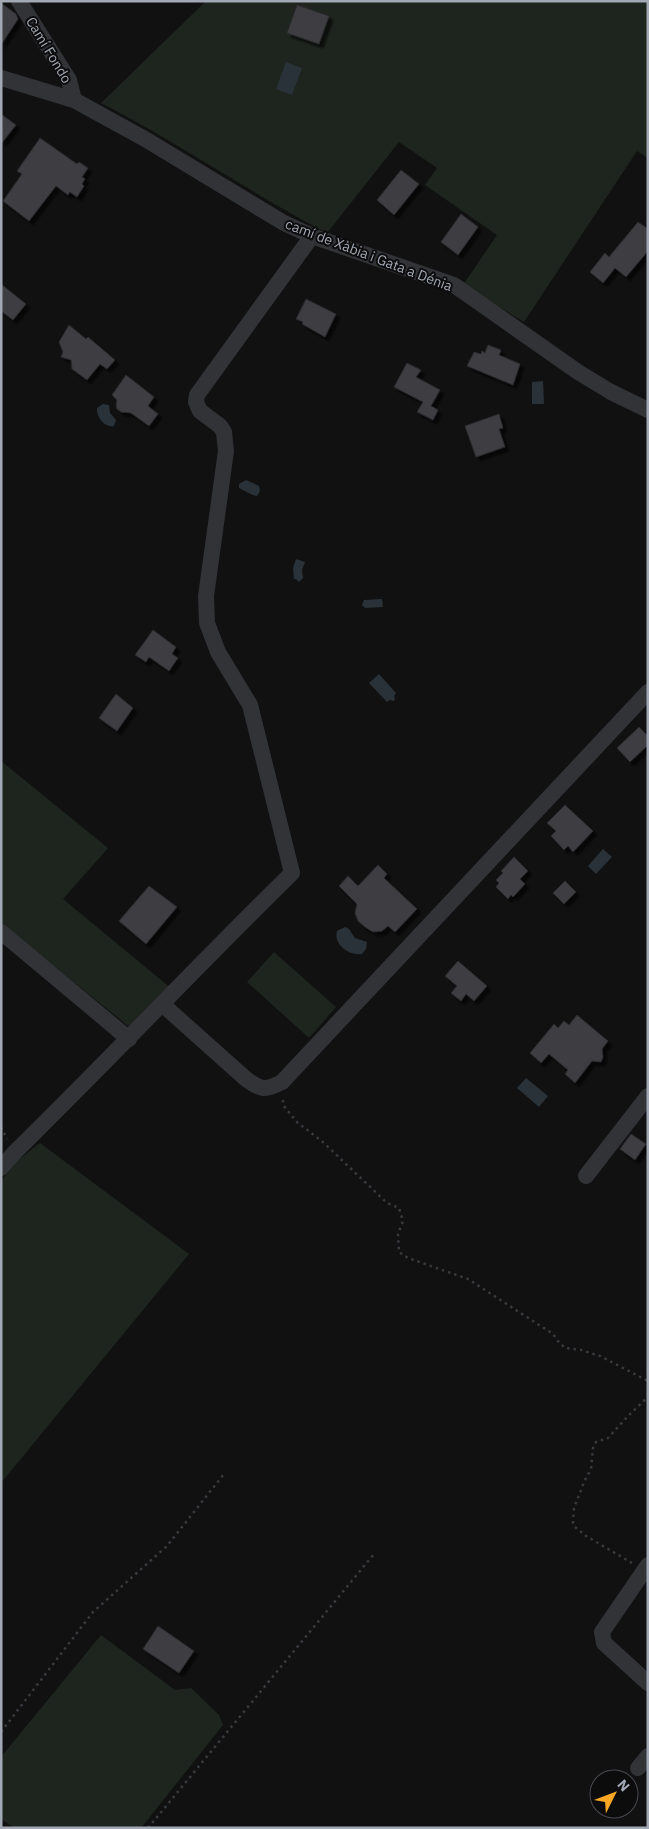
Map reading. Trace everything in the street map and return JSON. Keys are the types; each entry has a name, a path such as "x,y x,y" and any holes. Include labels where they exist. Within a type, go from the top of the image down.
{"street":[{"name":"Camí Fondo","path":"20,1 69,80 74,100"},
{"name":"camí de Xàbia i Gata a Dénia","path":"4,84 74,100 145,139 284,223 312,236 454,286 578,372 611,392 648,410"},
{"path":"1,1168 129,1039 228,935 292,873 250,705 218,652 207,623 206,596 223,485 226,439 220,426 200,411 196,402 196,395 312,236"},
{"path":"162,1004 258,1088 268,1089 282,1082 648,692"},
{"path":"1,932 129,1039"},
{"path":"586,1176 648,1096"},
{"path":"646,1567 602,1632 604,1642 648,1683"}],"path":[{"path":"282,1082 283,1105 298,1122 324,1143 387,1203 399,1208 403,1221 398,1234 399,1252 408,1258 468,1279 553,1334 565,1348 581,1350 600,1356 648,1381"},
{"path":"646,1567 586,1536 573,1523 574,1508 591,1468 596,1442 608,1438 648,1397"},
{"path":"1,1732 93,1612 167,1546 224,1474"},
{"path":"148,1828 374,1554"}],"shaded area":[{"path":"206,1 648,1 648,158 637,151 524,322 463,285 497,235 425,185 437,168 399,142 327,233 101,103"},
{"path":"286,62 302,68 292,95 276,89"},
{"path":"543,381 544,404 532,404 532,382"},
{"path":"103,404 109,405 110,413 116,420 114,426 104,424 100,418 97,408"},
{"path":"246,480 259,486 260,491 257,496 239,488 239,484"},
{"path":"296,559 305,562 302,570 303,578 299,582 294,579 293,568"},
{"path":"382,599 383,607 365,608 362,605 364,600"},
{"path":"379,674 396,693 394,701 390,700 387,702 369,683"},
{"path":"1,761 108,848 63,899 172,989 138,1023 128,1026 1,923"},
{"path":"603,849 612,857 596,874 588,866"},
{"path":"345,927 349,929 355,938 367,942 366,949 362,954 352,953 340,945 336,936 337,931"},
{"path":"274,952 336,1007 309,1038 247,982"},
{"path":"526,1078 548,1096 539,1107 517,1088"},
{"path":"40,1143 189,1254 1,1483 1,1181 18,1160"},
{"path":"101,1635 175,1690 191,1688 219,1715 223,1725 141,1828 14,1828 1,1819 1,1757"}],"building":[{"path":"1,3 16,14 18,19 1,45"},
{"path":"297,5 329,16 319,44 287,33"},
{"path":"1,114 16,125 1,144"},
{"path":"40,138 77,164 79,162 88,168 82,177 85,179 82,184 84,186 77,197 70,192 68,195 56,186 29,221 3,201 22,174 17,171"},
{"path":"401,170 419,184 394,215 377,200"},
{"path":"461,214 478,227 458,255 441,242"},
{"path":"638,222 648,229 648,251 626,277 615,268 603,283 590,272 605,253 609,257"},
{"path":"1,284 26,304 13,320 1,311"},
{"path":"306,299 336,314 325,337 296,319"},
{"path":"69,325 86,339 88,337 115,360 107,369 100,364 87,380 72,369 71,360 61,357 63,352 59,342"},
{"path":"488,345 501,350 499,355 520,364 513,385 467,366 474,352 481,354 482,351 485,353"},
{"path":"407,363 421,370 416,377 440,390 431,406 438,410 433,420 417,412 423,402 394,387"},
{"path":"126,375 154,397 148,406 158,414 149,426 131,413 121,412 117,409 117,400 112,395"},
{"path":"499,414 503,428 499,429 505,447 476,457 465,426"},
{"path":"153,630 176,647 172,654 178,658 169,671 149,657 146,662 135,655"},
{"path":"116,694 133,708 117,731 99,718"},
{"path":"639,727 648,736 648,745 630,762 617,748"},
{"path":"565,805 593,831 573,852 568,846 564,850 551,836 556,831 547,823"},
{"path":"514,857 528,871 520,879 525,884 513,897 511,895 508,899 496,887 499,883 496,880 503,873 501,871"},
{"path":"378,865 387,874 384,878 417,909 395,932 388,926 382,931 373,932 365,927 358,921 355,913 357,904 339,886 348,876 358,886"},
{"path":"565,881 576,892 564,904 553,893"},
{"path":"149,886 177,907 146,944 119,921"},
{"path":"458,961 487,986 474,1001 466,994 461,1001 451,993 457,986 445,976"},
{"path":"577,1015 608,1041 602,1049 603,1057 601,1062 592,1061 575,1083 565,1074 568,1070 549,1054 541,1063 530,1053 554,1024 558,1028 564,1021 569,1025"},
{"path":"631,1134 646,1144 635,1160 620,1149"},
{"path":"158,1626 194,1651 179,1673 143,1649"}]}
